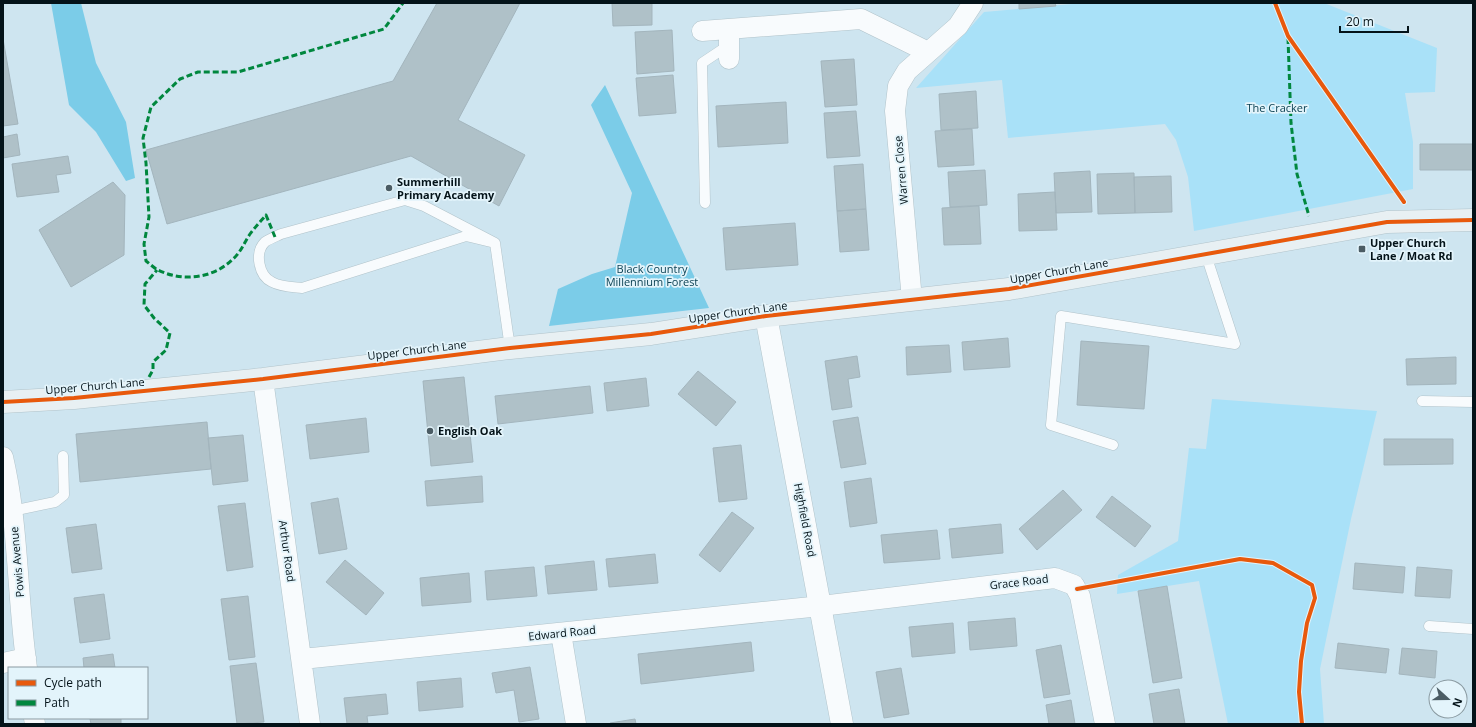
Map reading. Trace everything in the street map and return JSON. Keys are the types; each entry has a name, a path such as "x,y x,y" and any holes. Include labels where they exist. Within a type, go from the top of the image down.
{"main road":[{"name":"Upper Church Lane","path":"3,402 74,398 264,379 510,348 651,334 766,316 1009,289 1387,222 1473,220"}],"street":[{"name":"Warren Close","path":"912,300 895,111 898,86 907,71 958,26 973,3"},
{"path":"702,31 729,45 861,19 928,52"},
{"name":"Highfield Road","path":"766,316 842,724"},
{"name":"Arthur Road","path":"264,379 310,724"},
{"name":"Powis Avenue","path":"3,456 12,511 27,663"},
{"name":"Grace Road","path":"821,606 1055,578 1074,585 1080,596 1105,724"},
{"name":"Edward Road","path":"302,659 821,606"},
{"path":"561,633 576,724"},
{"path":"3,663 27,663"}],"lane":[{"path":"705,203 702,63 729,45"},
{"path":"405,200 424,206 495,243 466,236 302,288 290,287 270,282 262,274 258,256 265,243 281,234 405,200"},
{"path":"495,243 510,348"},
{"path":"1113,445 1051,425 1061,316 1235,344 1206,255"},
{"path":"1422,401 1473,402"},
{"path":"12,511 55,502 64,495 63,456"},
{"path":"1429,626 1473,629"}],"green space":[{"path":"51,3 81,3 96,63 126,122 135,178 126,181 96,132 69,105"},
{"name":"The Cracker","path":"1083,3 1324,3 1437,48 1435,92 1405,93 1413,142 1413,189 1194,231 1188,177 1176,140 1165,124 1008,138 1002,80 916,88 984,12"},
{"name":"Black Country Millennium Forest","path":"605,85 709,308 549,326 558,289 592,274 615,267 632,193 591,105"},
{"path":"1212,399 1377,411 1351,519 1320,669 1324,724 1228,724 1199,581 1117,594 1118,575 1178,541 1189,448 1206,449"}],"building":[{"path":"437,3 520,3 458,120 525,155 499,206 411,156 167,224 146,150 393,81"},
{"path":"612,3 652,3 652,25 613,26"},
{"path":"1019,3 1055,3 1056,6 1019,9"},
{"path":"672,30 674,71 637,74 635,32"},
{"path":"3,39 18,124 3,126"},
{"path":"854,59 857,105 825,107 821,61"},
{"path":"673,75 676,113 639,116 636,78"},
{"path":"976,91 978,128 941,130 939,94"},
{"path":"786,102 788,143 718,147 716,106"},
{"path":"856,111 860,156 827,158 824,113"},
{"path":"972,129 974,165 938,167 935,131"},
{"path":"17,134 20,155 3,158 3,137"},
{"path":"1420,144 1473,144 1473,170 1420,170"},
{"path":"68,156 71,173 56,175 59,192 17,197 12,164"},
{"path":"863,164 866,209 837,211 834,166"},
{"path":"985,170 987,205 950,207 948,172"},
{"path":"1090,171 1092,212 1056,213 1054,173"},
{"path":"1134,173 1135,213 1098,214 1097,174"},
{"path":"1171,176 1172,212 1135,213 1134,177"},
{"path":"113,182 125,195 124,255 71,287 39,230"},
{"path":"1055,192 1057,230 1019,231 1018,194"},
{"path":"979,206 981,244 944,245 942,208"},
{"path":"866,209 869,250 840,252 837,211"},
{"path":"795,223 798,265 726,270 723,228"},
{"path":"1008,338 1010,367 964,370 962,342"},
{"path":"1081,341 1149,346 1144,409 1077,405"},
{"path":"949,345 951,372 907,375 906,347"},
{"path":"857,356 860,377 848,379 852,407 832,410 825,361"},
{"path":"1456,357 1456,384 1407,385 1406,359"},
{"path":"698,371 736,402 716,426 678,394"},
{"path":"464,377 473,462 431,466 423,381"},
{"path":"646,378 649,406 607,411 604,383"},
{"path":"590,386 593,413 498,424 495,396"},
{"path":"858,417 866,464 841,468 833,421"},
{"path":"366,418 369,452 310,459 306,425"},
{"path":"207,422 211,469 80,482 76,434"},
{"path":"243,435 248,481 213,485 208,438"},
{"path":"1384,439 1453,439 1453,464 1384,465"},
{"path":"741,445 747,499 719,502 713,448"},
{"path":"482,476 483,502 427,506 425,481"},
{"path":"871,478 877,523 850,527 844,482"},
{"path":"1063,490 1082,510 1037,550 1019,529"},
{"path":"1112,496 1151,526 1135,547 1096,517"},
{"path":"338,498 347,549 319,554 311,503"},
{"path":"245,503 253,567 227,571 218,506"},
{"path":"732,512 754,528 720,572 699,555"},
{"path":"96,524 102,569 72,573 66,528"},
{"path":"1001,524 1003,553 952,558 949,529"},
{"path":"937,530 940,559 884,563 881,535"},
{"path":"655,554 658,583 609,587 606,559"},
{"path":"345,560 384,593 366,615 326,582"},
{"path":"594,561 597,590 548,594 545,566"},
{"path":"1355,563 1405,567 1403,593 1353,589"},
{"path":"534,567 537,596 487,600 485,571"},
{"path":"1417,567 1452,570 1450,598 1415,596"},
{"path":"469,573 471,602 422,606 420,578"},
{"path":"1167,586 1182,678 1153,683 1138,591"},
{"path":"104,594 110,639 80,643 74,598"},
{"path":"248,596 255,657 229,660 221,599"},
{"path":"1015,618 1017,646 970,650 968,622"},
{"path":"953,623 955,653 912,657 909,627"},
{"path":"751,642 754,671 641,684 638,654"},
{"path":"1338,643 1389,649 1386,673 1335,668"},
{"path":"1061,645 1070,694 1044,698 1036,650"},
{"path":"1402,648 1437,651 1435,678 1399,674"},
{"path":"113,654 115,667 84,667 83,658"},
{"path":"256,663 264,722 237,724 230,666"},
{"path":"530,667 539,719 519,722 514,690 496,693 492,673"},
{"path":"901,668 909,714 884,718 876,672"},
{"path":"461,678 463,707 419,711 417,682"},
{"path":"1179,689 1185,724 1154,724 1149,694"},
{"path":"386,694 388,714 367,716 368,724 347,724 344,698"},
{"path":"1071,700 1075,724 1049,724 1046,705"},
{"path":"90,719 121,719 121,724 91,724"},
{"path":"635,719 636,724 610,724 610,723"}],"marked path":[{"path":"275,237 266,215 252,231 233,259 216,271 197,276 187,277 167,274 156,269 146,261 144,244 149,217 143,138 151,107 180,79 198,72 238,72 384,29 403,3"},
{"path":"1288,38 1291,123 1297,174 1309,216"},
{"path":"149,377 153,370 153,362 166,350 170,333 154,318 144,305 145,284 157,270"}],"cycle path":[{"path":"1275,3 1288,36 1404,202"},
{"path":"3,402 74,398 263,379 510,348 651,334 766,316 1009,289 1387,222 1473,220"},
{"path":"1077,589 1240,559 1273,563 1312,585 1315,598 1307,623 1301,661 1299,692 1302,724"}],"place":[{"name":"Summerhill Primary Academy","path":"389,188"},
{"name":"Upper Church Lane / Moat Rd","path":"1362,249"},
{"name":"English Oak","path":"430,431"}]}
